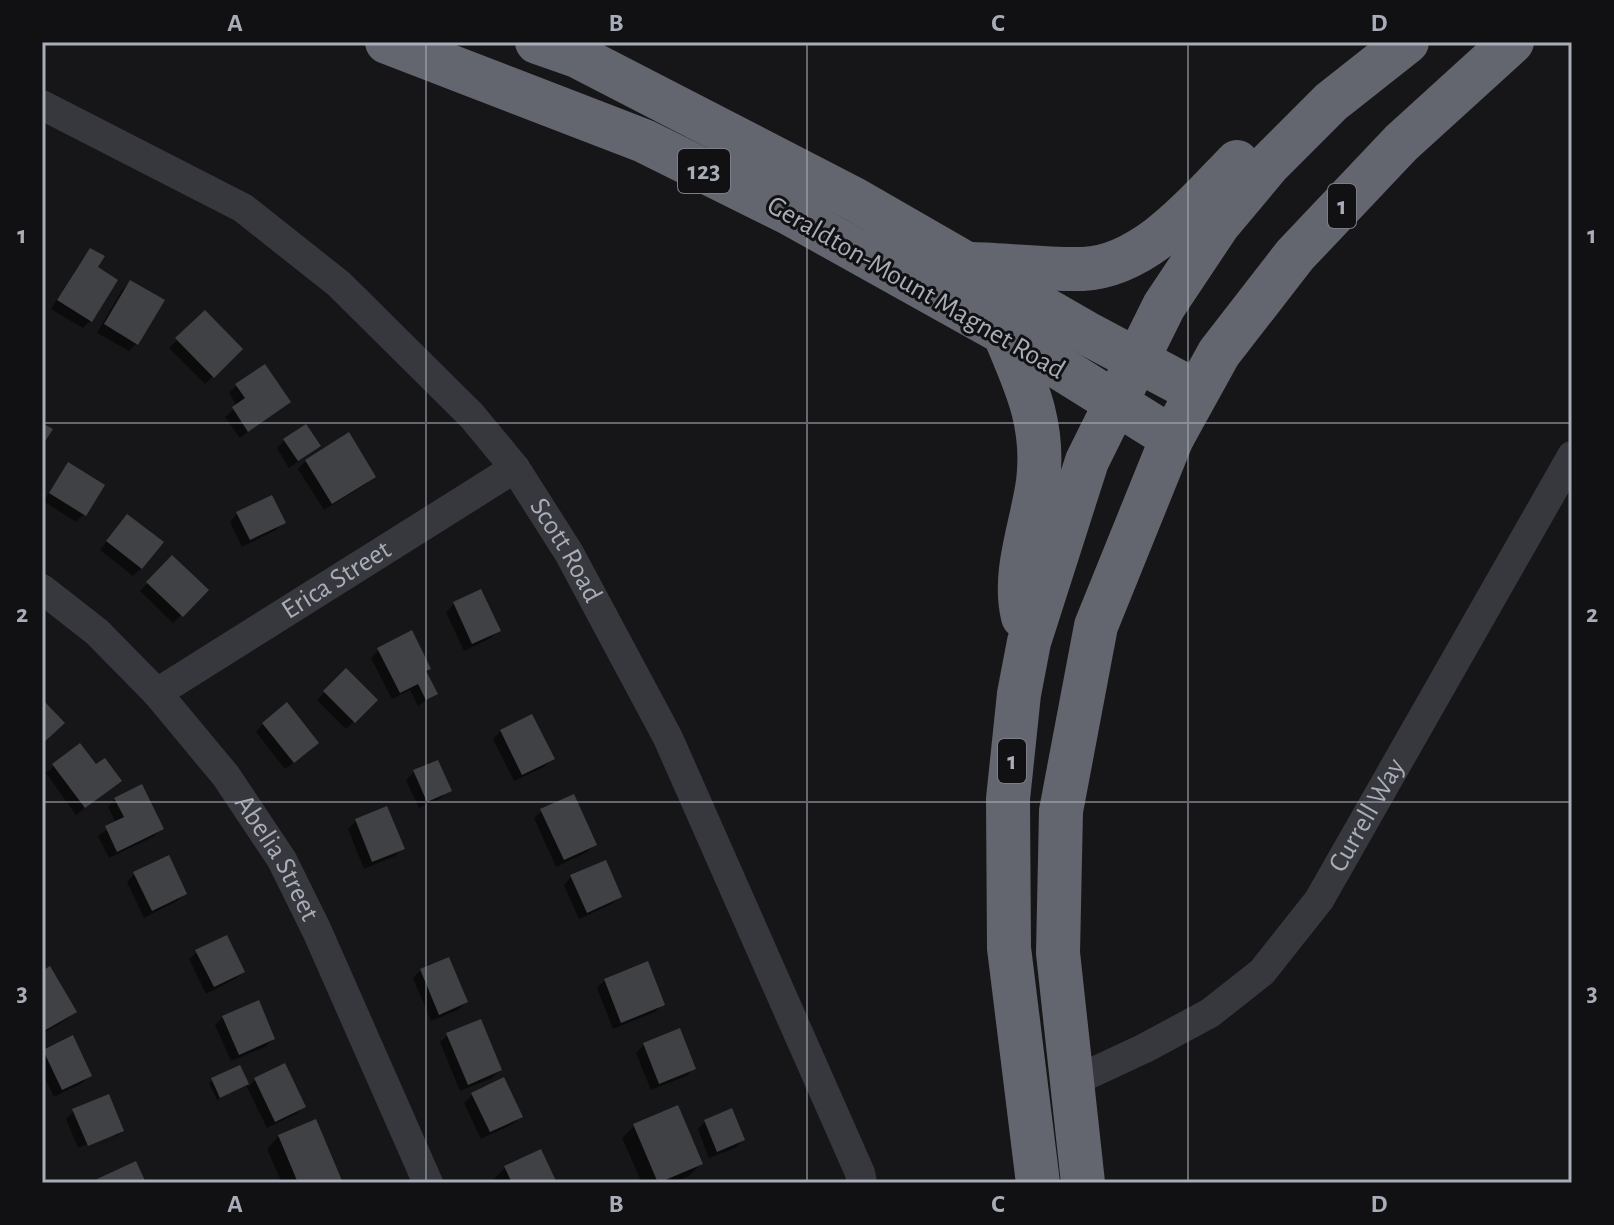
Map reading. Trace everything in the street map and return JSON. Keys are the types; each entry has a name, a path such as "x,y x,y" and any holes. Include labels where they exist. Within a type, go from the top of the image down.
{"highway":[{"name":"Geraldton-Mount Magnet Road","path":"387,42 644,141 789,213 1004,333 1172,438"},
{"name":"Geraldton-Mount Magnet Road","path":"537,42 577,56 841,192 1197,392"},
{"name":"1","path":"1038,1183 1009,948 1008,799 1019,694 1029,642 1087,461 1164,306 1218,225 1269,164 1331,102 1407,42"},
{"name":"1","path":"1083,1183 1058,953 1061,811 1096,626 1172,438 1219,353 1295,255 1401,143 1512,42"},
{"path":"966,263 1086,269 1124,259 1170,231 1250,149 1331,102"},
{"path":"1004,333 1033,402 1038,428 1038,480 1024,553 1019,603 1029,642"}],"street":[{"name":"Scott Road","path":"42,105 243,208 339,284 472,416 515,468 569,553 668,738 862,1183"},
{"name":"Currell Way","path":"1070,1083 1210,1013 1262,972 1319,900 1572,456"},
{"name":"Erica Street","path":"157,693 515,468"},
{"name":"Abelia Street","path":"42,589 97,632 157,693 226,776 282,860 317,931 428,1183"}],"building":[{"path":"90,248 105,256 98,267 118,280 92,322 57,300"},
{"path":"130,280 165,300 138,345 104,324"},
{"path":"205,310 243,349 214,378 175,338"},
{"path":"265,364 291,402 248,432 232,407 245,398 235,384"},
{"path":"42,423 53,429 42,446"},
{"path":"306,424 321,446 298,461 283,439"},
{"path":"349,432 376,477 332,504 305,460"},
{"path":"68,462 105,485 86,516 49,493"},
{"path":"272,495 286,523 250,540 236,512"},
{"path":"127,514 164,542 142,569 106,541"},
{"path":"172,555 209,590 183,617 146,582"},
{"path":"481,589 501,631 472,644 453,602"},
{"path":"412,630 431,669 426,671 438,694 426,700 418,684 400,693 377,648"},
{"path":"346,668 378,700 355,723 323,691"},
{"path":"42,699 65,723 42,744"},
{"path":"287,702 319,743 294,763 262,723"},
{"path":"532,714 555,759 522,775 500,730"},
{"path":"80,743 96,764 105,758 122,781 85,808 52,764"},
{"path":"438,760 452,791 427,802 413,770"},
{"path":"142,784 164,829 117,852 105,826 124,817 114,798"},
{"path":"574,794 597,845 564,860 540,809"},
{"path":"387,806 405,849 372,862 355,819"},
{"path":"169,855 187,894 152,911 133,872"},
{"path":"606,860 622,897 587,913 570,875"},
{"path":"227,935 245,972 214,987 195,950"},
{"path":"449,957 468,1002 439,1015 420,969"},
{"path":"648,961 665,1005 621,1023 604,979"},
{"path":"50,966 77,1012 42,1032 42,971"},
{"path":"259,1000 275,1039 239,1055 222,1016"},
{"path":"481,1019 502,1070 468,1085 446,1033"},
{"path":"680,1028 696,1069 659,1084 643,1043"},
{"path":"73,1035 92,1076 62,1090 43,1050"},
{"path":"285,1063 306,1107 275,1122 254,1078"},
{"path":"240,1065 249,1084 220,1098 211,1078"},
{"path":"504,1077 523,1117 490,1132 471,1093"},
{"path":"109,1094 124,1131 88,1146 72,1109"},
{"path":"678,1105 703,1164 658,1183 633,1124"},
{"path":"732,1108 745,1140 717,1152 704,1120"},
{"path":"316,1119 343,1183 298,1183 278,1135"},
{"path":"541,1149 557,1183 512,1183 504,1166"},
{"path":"136,1161 146,1183 99,1183 97,1179"}]}
